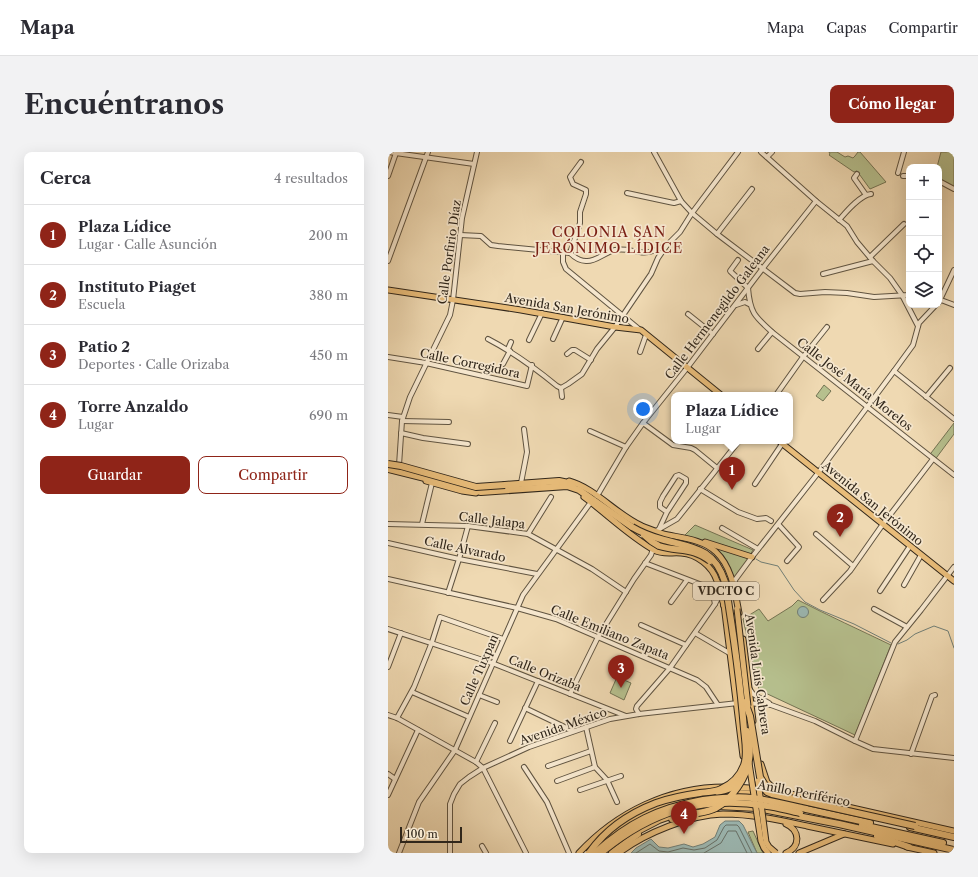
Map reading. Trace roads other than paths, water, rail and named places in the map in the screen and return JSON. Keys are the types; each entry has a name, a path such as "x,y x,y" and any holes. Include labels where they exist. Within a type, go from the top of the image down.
{"highway":[{"name":"VDCTO C","path":"388,464 401,466 476,487 559,481 568,482 581,488 640,528 698,545 708,550 722,565 729,584 748,702"},
{"name":"VDCTO C","path":"388,470 480,492 567,486 579,490 656,538 702,550 712,558 720,570 729,606 737,658 746,756 740,774 732,782 720,790 690,794 656,803 634,814 610,830 587,853"},
{"path":"639,527 655,544 693,551 712,563 720,576 724,601"},
{"path":"748,702 762,782 776,795 806,809"},
{"path":"612,853 635,836 671,820 717,808 728,800 747,769 750,746 745,715 748,702"},
{"path":"759,782 767,792 772,794 915,826 954,838"},
{"path":"715,787 742,794"},
{"name":"Anillo Periférico","path":"594,853 607,837 635,819 655,809 682,800 715,794 764,795 954,838"},
{"path":"594,853 616,834 655,812 683,804 716,798 742,797 763,800 946,839 954,838"},
{"path":"603,853 618,839 638,826 657,817 684,808 717,803 766,806 890,831 954,846"},
{"name":"Anillo Periférico","path":"603,853 627,836 659,820 685,811 717,806 757,808 839,824 954,850"},
{"path":"839,824 910,847"}],"main road":[{"name":"Avenida San Jerónimo","path":"388,290 542,313 615,327 641,330 717,392"},
{"name":"Avenida San Jerónimo","path":"782,444 954,581"},
{"name":"Avenida Luis Cabrera","path":"388,464 399,465 476,487 552,480 570,481 597,496 639,527 693,540 714,550 725,563 735,590 749,687 748,702 762,769 767,782 775,790"},
{"name":"Avenida Luis Cabrera","path":"388,470 462,491 480,494 566,489 578,493 634,536 658,552 664,554 682,553 694,556 707,564 716,577 728,616 761,841 768,853"},
{"path":"634,536 635,529 639,527"},
{"path":"693,540 710,543 752,557"},
{"name":"Avenida Luis Cabrera","path":"658,552 681,547 697,550 706,555 716,565 721,576 743,752 743,765 740,776 730,787"},
{"path":"725,563 737,609 753,750 759,782 766,842 776,853"},
{"path":"733,671 738,677 744,676 747,672"},
{"path":"587,853 609,832 628,820 656,806 693,796 727,791 732,788 743,773 748,759"},
{"path":"579,853 612,822 637,808 662,797 698,788 715,787 775,790 820,802 954,831"},
{"path":"619,853 652,833 706,816 723,814 752,815 934,853"},
{"path":"768,818 790,826 796,833 797,842 794,849 786,853"},
{"path":"915,826 932,826"},
{"path":"799,853 844,834"}],"street":[{"path":"388,152 474,164"},
{"path":"388,261 428,152"},
{"name":"Calle Porfirio Díaz","path":"399,465 403,419 410,397 450,315 462,218 477,152"},
{"path":"654,152 681,201 692,213 790,290 800,294 825,292 847,293 874,297 906,295"},
{"path":"561,388 582,374 597,349 615,327 651,274 658,258 667,245 680,232 692,213 738,152"},
{"path":"761,152 816,201 847,226 857,242 871,259 890,278 902,295 918,326"},
{"path":"767,157 772,152"},
{"path":"898,173 904,152"},
{"path":"388,176 396,154"},
{"path":"570,253 580,223 580,212 586,190 573,184 570,178 581,162"},
{"path":"857,174 854,178 866,195"},
{"path":"942,183 954,189"},
{"path":"717,234 752,189"},
{"path":"627,193 674,203 681,201"},
{"path":"839,220 866,195 871,194"},
{"name":"Calle Hermenegildo Galeana","path":"597,496 626,447 643,423 688,368 763,268 816,201"},
{"path":"823,274 871,259 904,224"},
{"path":"460,236 481,236 491,245 570,253 574,257 587,261 615,250 642,253 667,245"},
{"path":"563,253 566,268 622,316 641,330"},
{"path":"738,260 730,272 748,288"},
{"path":"942,297 953,278 954,270"},
{"name":"Calle José María Morelos","path":"748,288 750,304 754,315 772,332 954,475"},
{"path":"736,305 745,302 750,304"},
{"path":"942,302 954,305"},
{"path":"735,590 735,580 868,408 913,345 921,320 933,308"},
{"path":"528,340 542,313"},
{"path":"688,314 713,334"},
{"path":"553,339 563,317"},
{"path":"778,392 827,327"},
{"path":"758,349 772,332"},
{"path":"640,352 646,334"},
{"path":"488,339 509,350 532,365 561,388"},
{"path":"503,364 511,342"},
{"path":"567,354 572,350 575,350 591,360"},
{"name":"Calle Corregidora","path":"388,356 527,386 532,365"},
{"path":"926,397 950,368"},
{"path":"894,371 954,420"},
{"path":"561,388 562,397"},
{"path":"388,416 403,419 449,422"},
{"path":"643,423 671,444"},
{"path":"521,483 526,452 524,429"},
{"path":"590,431 626,447"},
{"path":"401,433 423,438 468,444"},
{"path":"672,444 695,450 717,468"},
{"path":"658,531 677,519 737,444"},
{"path":"755,484 779,444"},
{"path":"822,600 853,566 933,459"},
{"path":"658,531 667,512 686,483 686,479 679,475 676,476 671,482 660,502 660,507 667,512"},
{"path":"422,524 432,483"},
{"path":"700,489 738,512 757,519 766,518 771,521"},
{"path":"528,534 552,497"},
{"name":"Calle Tuxpan","path":"399,853 419,802 455,750 492,663 524,595 591,502"},
{"name":"Calle Jalapa","path":"388,524 468,526 528,534 592,569 626,592"},
{"path":"778,525 799,547 787,561"},
{"path":"448,593 468,526"},
{"path":"722,528 758,549"},
{"path":"816,534 853,566"},
{"name":"Calle Alvarado","path":"388,543 459,559 538,574"},
{"path":"880,591 910,546"},
{"path":"570,694 598,637 651,555 653,549"},
{"path":"904,585 921,555"},
{"path":"645,563 710,588 712,590 715,604"},
{"path":"855,741 895,642 954,567"},
{"name":"Calle Emiliano Zapata","path":"388,579 517,608 556,619 702,683 718,705"},
{"path":"671,602 687,580"},
{"path":"639,714 636,709 637,706 670,668 715,604 724,601"},
{"path":"874,609 907,628"},
{"path":"397,718 412,692 432,642 440,617 503,639"},
{"path":"640,625 686,645"},
{"name":"Calle Orizaba","path":"388,629 432,642 492,663 626,716"},
{"path":"695,632 731,654"},
{"path":"388,667 401,633"},
{"path":"510,741 538,680"},
{"path":"749,687 753,694 771,705 815,721 873,749 954,758"},
{"path":"412,692 469,717"},
{"path":"479,695 497,702"},
{"path":"911,754 932,696 935,695"},
{"name":"Avenida México","path":"450,853 450,804 460,784 483,768 511,755 573,731 626,716 748,702 771,705"},
{"path":"525,708 573,731"},
{"path":"388,714 455,750 476,762 483,768 526,853"},
{"path":"476,762 495,723"},
{"path":"586,727 595,767 608,780 617,802"},
{"path":"388,795 418,730"},
{"path":"548,766 592,751"},
{"path":"557,781 595,767"},
{"path":"524,768 547,802 569,853"},
{"path":"388,774 395,779"},
{"path":"580,790 621,776"},
{"path":"482,846 486,853"}],"water":[{"path":"801,607 805,607 807,608 807,616 801,617 798,614 798,610"},
{"path":"725,821 739,821 743,825 757,853 631,853 636,848 651,839 659,847 668,848 684,844 693,847 703,844 715,837 720,825"}],"waterway":[{"path":"756,559 761,562 778,566 794,590 805,602 854,624 891,643"},
{"path":"898,644 915,634 934,626 948,631 954,648"}],"place":[{"name":"Plaza Lídice","path":"732,490"},
{"name":"Instituto Piaget","path":"840,537"},
{"name":"Patio 2","path":"621,688"},
{"name":"Torre Anzaldo","path":"684,834"}],"district":[{"name":"COLONIA SAN JERÓNIMO LÍDICE","path":"609,240"}]}
